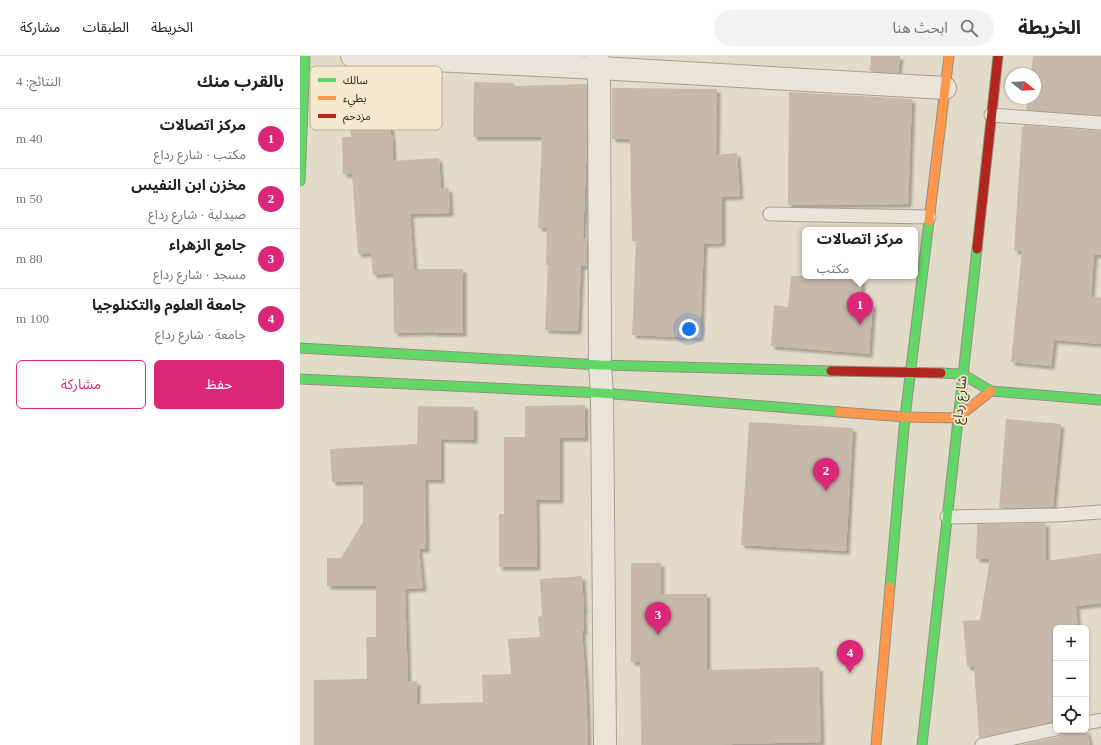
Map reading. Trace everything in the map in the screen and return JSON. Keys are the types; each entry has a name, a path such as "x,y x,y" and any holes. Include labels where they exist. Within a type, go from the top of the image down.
{"street":[{"path":"300,181 305,56"},
{"path":"352,56 598,62 945,88"},
{"path":"876,745 905,417 949,56"},
{"name":"شارع رداع","path":"922,745 998,56"},
{"path":"598,62 605,745"},
{"path":"300,348 600,365 962,374 991,391 1101,400"},
{"path":"300,379 602,393 905,417 957,418 991,391"}],"lane":[{"path":"991,115 1101,123"},
{"path":"770,214 929,217"},
{"path":"947,517 1057,515 1101,512"},
{"path":"1089,722 1101,720"},
{"path":"982,745 1053,730"}],"building":[{"path":"871,56 900,56 898,73 870,71"},
{"path":"1033,56 1101,56 1101,115 1026,110 1027,104 1041,104 1041,68 1032,68"},
{"path":"474,82 514,83 514,86 587,84 587,140 583,238 587,238 587,266 581,266 578,331 545,330 548,265 546,265 547,228 538,228 542,137 473,137"},
{"path":"612,88 717,89 716,155 737,153 740,196 722,197 722,243 704,244 700,338 632,335 636,241 632,241 630,139 612,139"},
{"path":"789,92 912,99 908,204 788,205"},
{"path":"1024,125 1101,131 1101,255 1094,255 1091,297 1101,298 1101,344 1054,340 1051,366 1011,362 1022,251 1014,251 1022,127 1024,127"},
{"path":"351,130 391,130 393,161 439,158 441,189 449,188 450,213 410,214 414,269 463,269 463,333 394,333 393,273 373,275 371,253 358,254 352,174 343,174 342,137 351,137"},
{"path":"791,276 802,276 802,279 862,279 860,303 873,304 869,354 771,346 774,305 788,307"},
{"path":"585,405 585,438 560,438 560,500 536,500 537,567 499,567 499,514 504,514 504,437 525,437 525,406"},
{"path":"418,406 474,407 474,440 441,439 441,480 425,480 426,549 419,549 423,588 405,589 408,682 417,681 417,704 483,702 482,675 511,674 508,639 540,637 538,617 542,616 540,579 582,576 584,631 582,631 588,745 314,745 314,680 367,679 366,637 376,637 376,586 327,586 327,558 341,558 363,522 363,481 332,482 330,449 417,444"},
{"path":"1006,419 1061,424 1053,507 999,508"},
{"path":"749,422 853,428 846,551 741,545"},
{"path":"1046,523 1046,561 1101,553 1101,603 1076,606 1078,625 1053,625 1053,722 979,738 974,667 967,667 963,621 980,620 990,559 976,559 977,524"},
{"path":"631,563 661,563 661,594 707,594 707,670 819,667 821,742 641,745 640,662 631,662"},
{"path":"1063,733 1087,733 1090,745 1020,745 1058,737"}],"traffic: fast":[{"path":"300,181 305,56"},
{"path":"890,587 905,417 929,221"},
{"path":"922,745 977,249"},
{"path":"300,348 600,365 831,371"},
{"path":"941,373 962,374 991,391 1101,400"},
{"path":"300,379 602,393 839,412"}],"traffic: slow":[{"path":"929,221 949,56"},
{"path":"839,412 905,417 957,418 991,391"},
{"path":"876,745 890,587"}],"traffic: jam":[{"path":"977,249 998,56"},
{"path":"831,371 941,373"}],"place":[{"name":"مركز اتصالات","path":"860,325"},
{"name":"مخزن ابن النفيس","path":"826,491"},
{"name":"جامع الزهراء","path":"658,635"},
{"name":"جامعة العلوم والتكنلوجيا","path":"850,673"}]}
